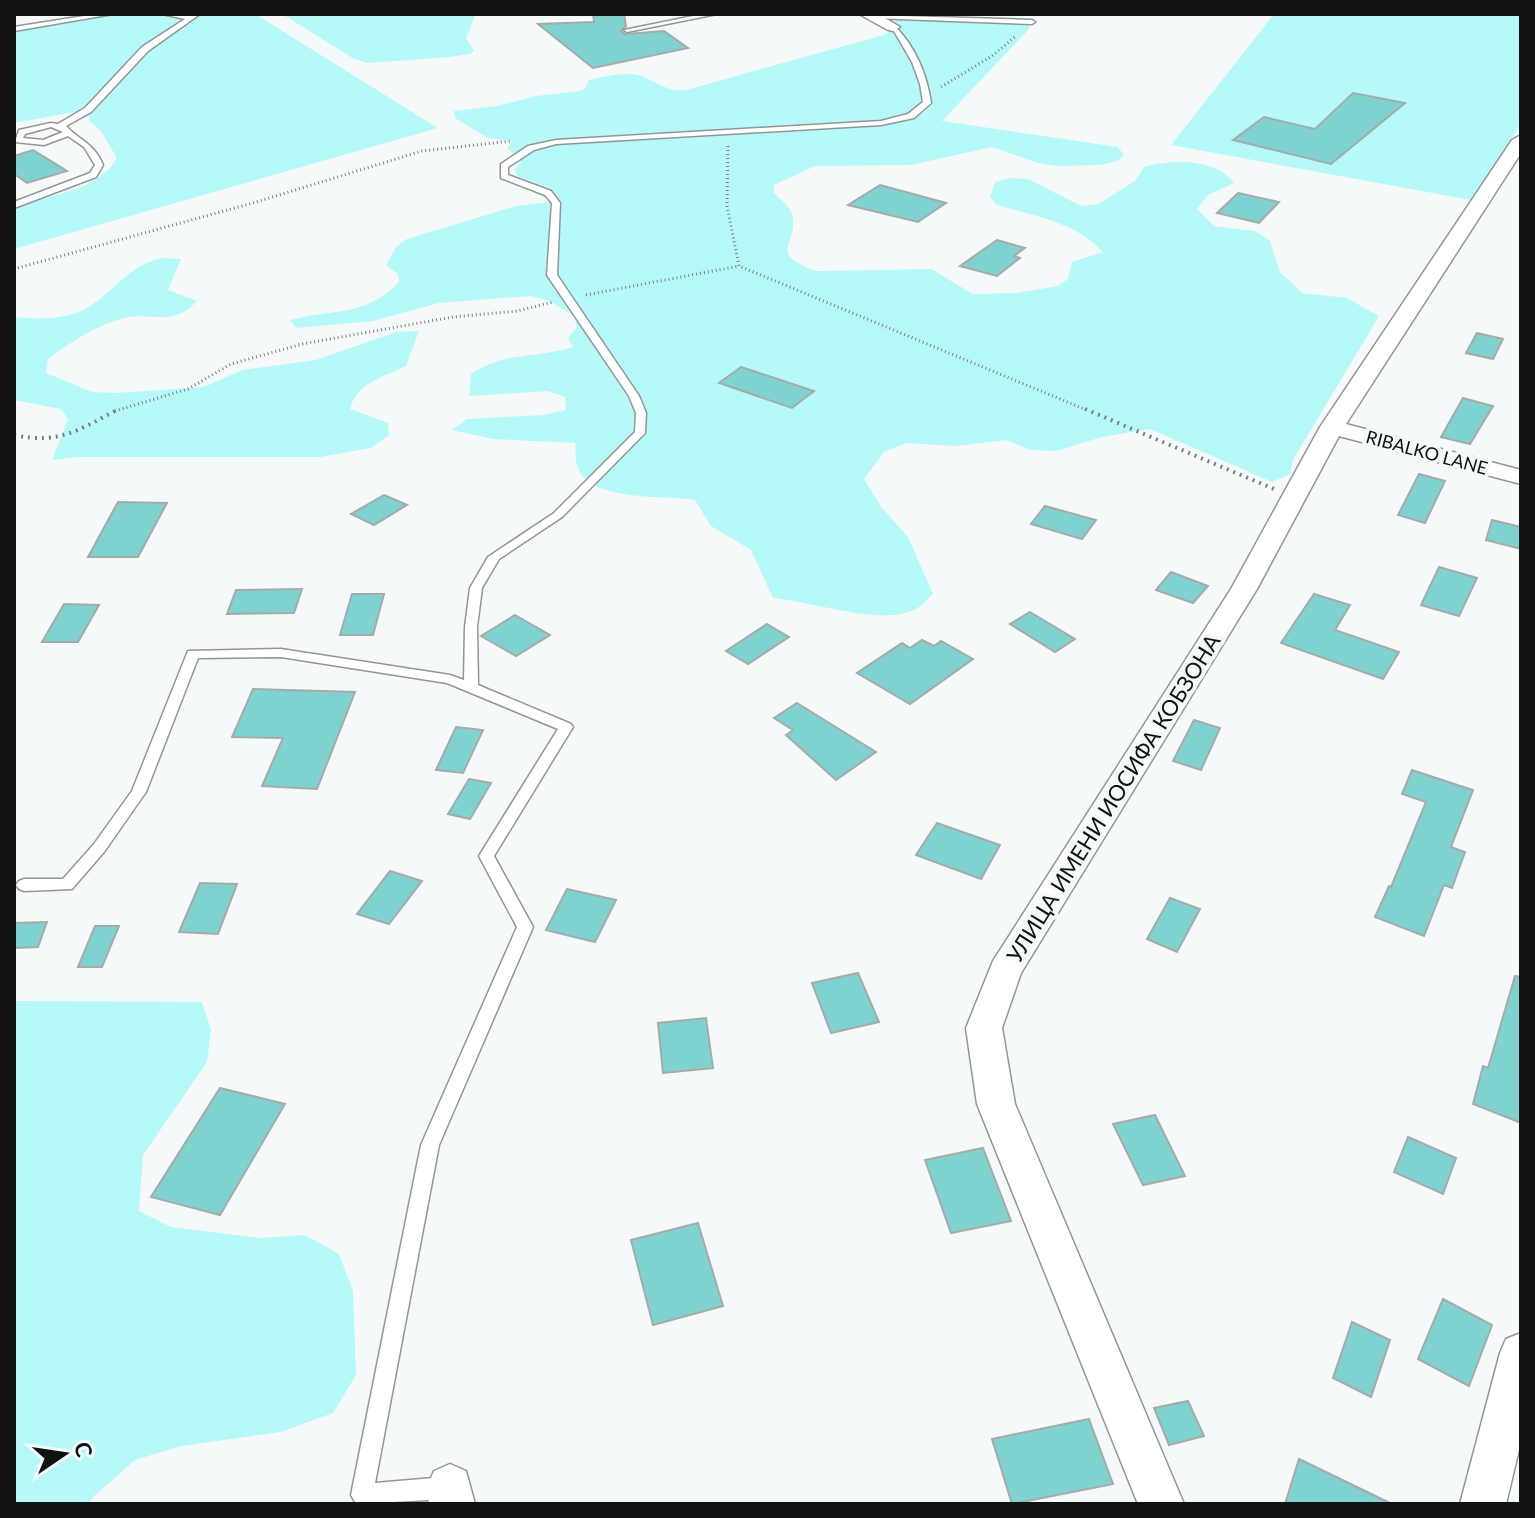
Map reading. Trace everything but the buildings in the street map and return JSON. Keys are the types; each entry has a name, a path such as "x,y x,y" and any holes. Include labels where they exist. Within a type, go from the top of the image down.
{"street":[{"path":"869,15 893,27"},
{"name":"УЛИЦА ИМЕНИ ИОСИФА КОБЗОНА","path":"1161,1504 996,1104 984,1028 1005,970 1244,589 1332,427 1521,140"},
{"name":"RIBALKO LANE","path":"1332,427 1521,477"},
{"path":"1483,1504 1521,1353"}],"lane":[{"path":"14,29 110,14"},
{"path":"165,14 194,16"},
{"path":"627,30 714,14"},
{"path":"869,15 1032,22"},
{"path":"14,205 93,175 99,165 95,154 79,137 64,130 30,128 18,136 18,140 44,143 64,130 88,110 145,49 194,16"},
{"path":"471,688 471,627 476,588 494,557 558,515 640,433 641,413 634,396 552,275 556,203 548,193 504,176 504,166 531,148 556,142 881,123 911,116 927,103 927,96 912,58 893,27"},
{"path":"24,885 67,885 99,848 139,792 193,654 281,653 450,679 566,727 486,856 525,927 430,1145 362,1495 451,1496"}],"path":[{"path":"927,96 992,56 1032,22"},
{"path":"730,133 724,173 727,221 739,266"},
{"path":"14,269 422,151 474,143 556,142"},
{"path":"14,435 38,440 70,435 118,409 188,389 231,364 302,344 453,317 517,311 739,266 849,309 1292,497"}],"shaded area":[{"path":"82,14 185,14 183,20 208,14 255,14 438,128 14,249 14,206 85,185 109,169 117,158 101,131 89,121 89,115 75,112 14,123 14,28"},
{"path":"282,14 476,14 466,38 474,51 449,57 368,63 354,59"},
{"path":"1274,14 1521,14 1521,124 1471,200 1171,145"},
{"path":"897,19 1029,24 1029,29 942,121 1118,147 1124,155 1117,161 1100,165 1058,166 1038,163 992,147 911,165 815,166 774,185 774,193 786,204 793,218 788,254 801,265 816,271 931,269 973,294 1016,293 1058,286 1068,279 1072,262 1103,252 1067,227 997,205 990,197 995,182 1010,178 1028,179 1081,206 1099,204 1136,180 1144,167 1180,162 1216,169 1234,183 1208,195 1197,209 1214,226 1255,231 1270,241 1280,272 1302,293 1347,298 1379,316 1293,460 1290,474 1272,482 1150,429 1102,437 1056,451 1030,450 1007,440 956,446 906,443 884,452 864,479 882,508 908,537 933,594 917,609 900,614 845,611 773,598 751,550 711,526 695,500 630,495 597,487 585,479 578,468 575,443 493,439 452,430 467,419 544,415 566,410 565,397 548,391 469,396 471,374 483,367 573,347 568,338 577,327 574,316 550,301 531,296 439,303 373,321 296,328 290,320 361,307 387,293 399,282 398,274 386,265 396,247 407,239 516,206 559,201 552,189 517,176 515,169 521,162 517,155 507,149 512,141 488,138 455,118 454,111 580,91 585,89 589,80 616,75 642,76 668,88 686,90 887,34"},
{"path":"161,258 181,259 168,290 197,301 170,317 132,317 92,331 48,359 46,373 92,392 204,387 242,370 316,360 396,332 419,331 406,366 365,387 353,400 350,409 388,423 389,435 371,448 320,457 77,457 52,460 68,419 61,409 14,400 14,317 49,318 83,310 128,274"},
{"path":"14,1001 202,1002 211,1030 207,1062 143,1155 139,1211 171,1227 260,1238 305,1235 339,1254 353,1291 356,1375 333,1413 281,1432 181,1446 135,1460 89,1504 14,1504"}]}
